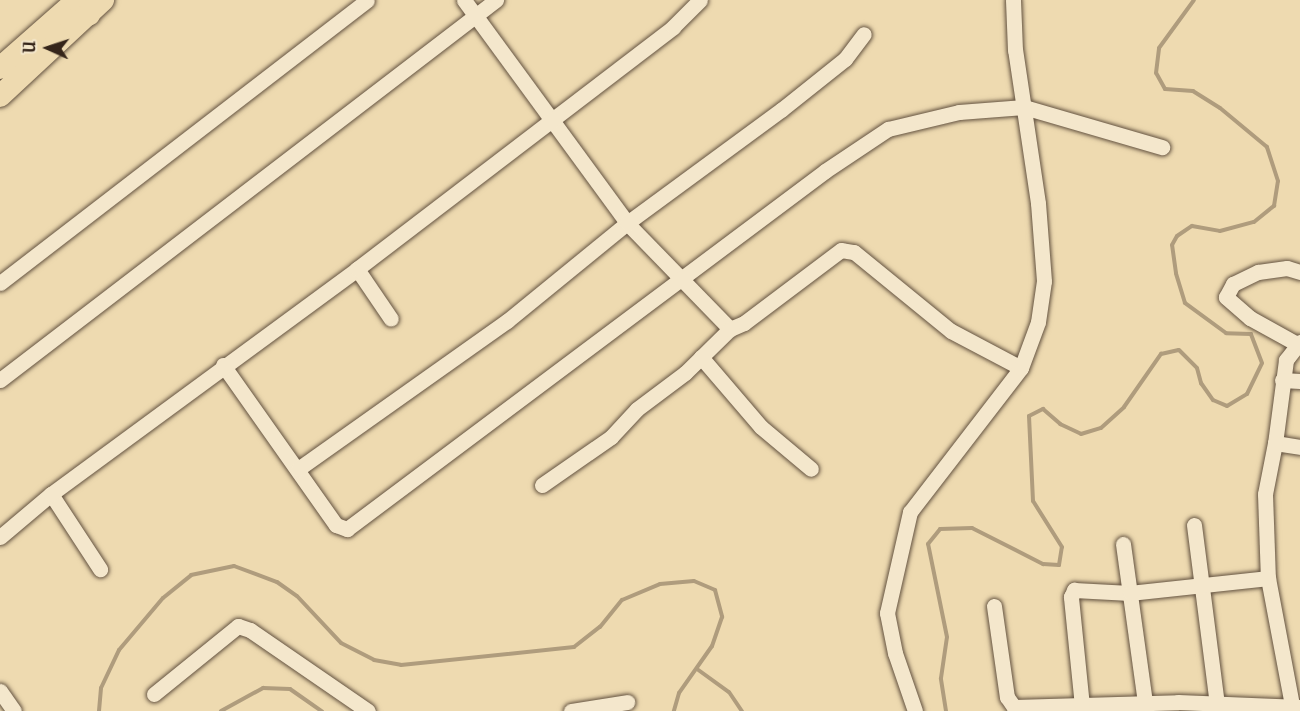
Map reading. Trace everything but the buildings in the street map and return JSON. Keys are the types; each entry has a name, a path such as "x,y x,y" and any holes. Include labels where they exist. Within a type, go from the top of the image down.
{"main road":[{"path":"0,68 90,5"},
{"path":"0,96 90,5"}],"street":[{"path":"0,283 367,0"},
{"path":"464,0 627,223 730,329"},
{"path":"0,380 496,0"},
{"path":"0,537 51,494 357,269 673,27 700,0"},
{"path":"915,711 895,653 887,613 910,512 1021,368 1038,322 1044,281 1013,0"},
{"path":"298,469 507,321 627,223 781,110 845,59 864,34"},
{"path":"224,365 336,525 351,527 825,171 888,129 959,112 1024,107 1162,147"},
{"path":"542,485 611,437 637,409 702,357 730,329 744,323 836,252 845,250 951,331 1021,368"},
{"path":"994,606 1009,703 1014,707 1145,703 1294,708 1268,578 1265,494 1275,443 1286,360 1298,343 1250,318 1226,297 1233,284 1258,272 1287,268 1300,272"},
{"path":"357,269 391,320"},
{"path":"702,357 754,420 811,469"},
{"path":"1282,380 1300,381"},
{"path":"1275,443 1300,447"},
{"path":"51,494 100,569"},
{"path":"1194,525 1199,586 1217,704"},
{"path":"1123,543 1145,703"},
{"path":"1082,706 1072,592 1130,593 1268,578"},
{"path":"154,694 238,626 250,630 368,711"},
{"path":"0,691 8,709"},
{"path":"571,711 627,702"}],"waterway":[{"path":"946,711 941,678 947,637 928,544 940,529 972,528 1043,564 1059,565 1062,547 1033,501 1029,416 1043,409 1060,424 1081,434 1101,428 1124,407 1161,354 1179,350 1197,368 1201,383 1213,400 1227,406 1247,394 1262,363 1251,334 1226,333 1185,303 1176,273 1172,245 1177,236 1192,226 1220,231 1254,222 1274,206 1278,181 1267,147 1220,108 1193,91 1165,89 1156,73 1159,48 1194,0"},
{"path":"99,711 101,688 119,650 163,598 191,575 234,566 277,582 297,596 341,643 374,660 401,665 574,647 600,627 622,600 660,584 694,581 715,590 722,617 712,646 679,693 674,711"},
{"path":"697,669 729,692 742,711"},
{"path":"221,711 263,688 290,689 322,711"}]}
